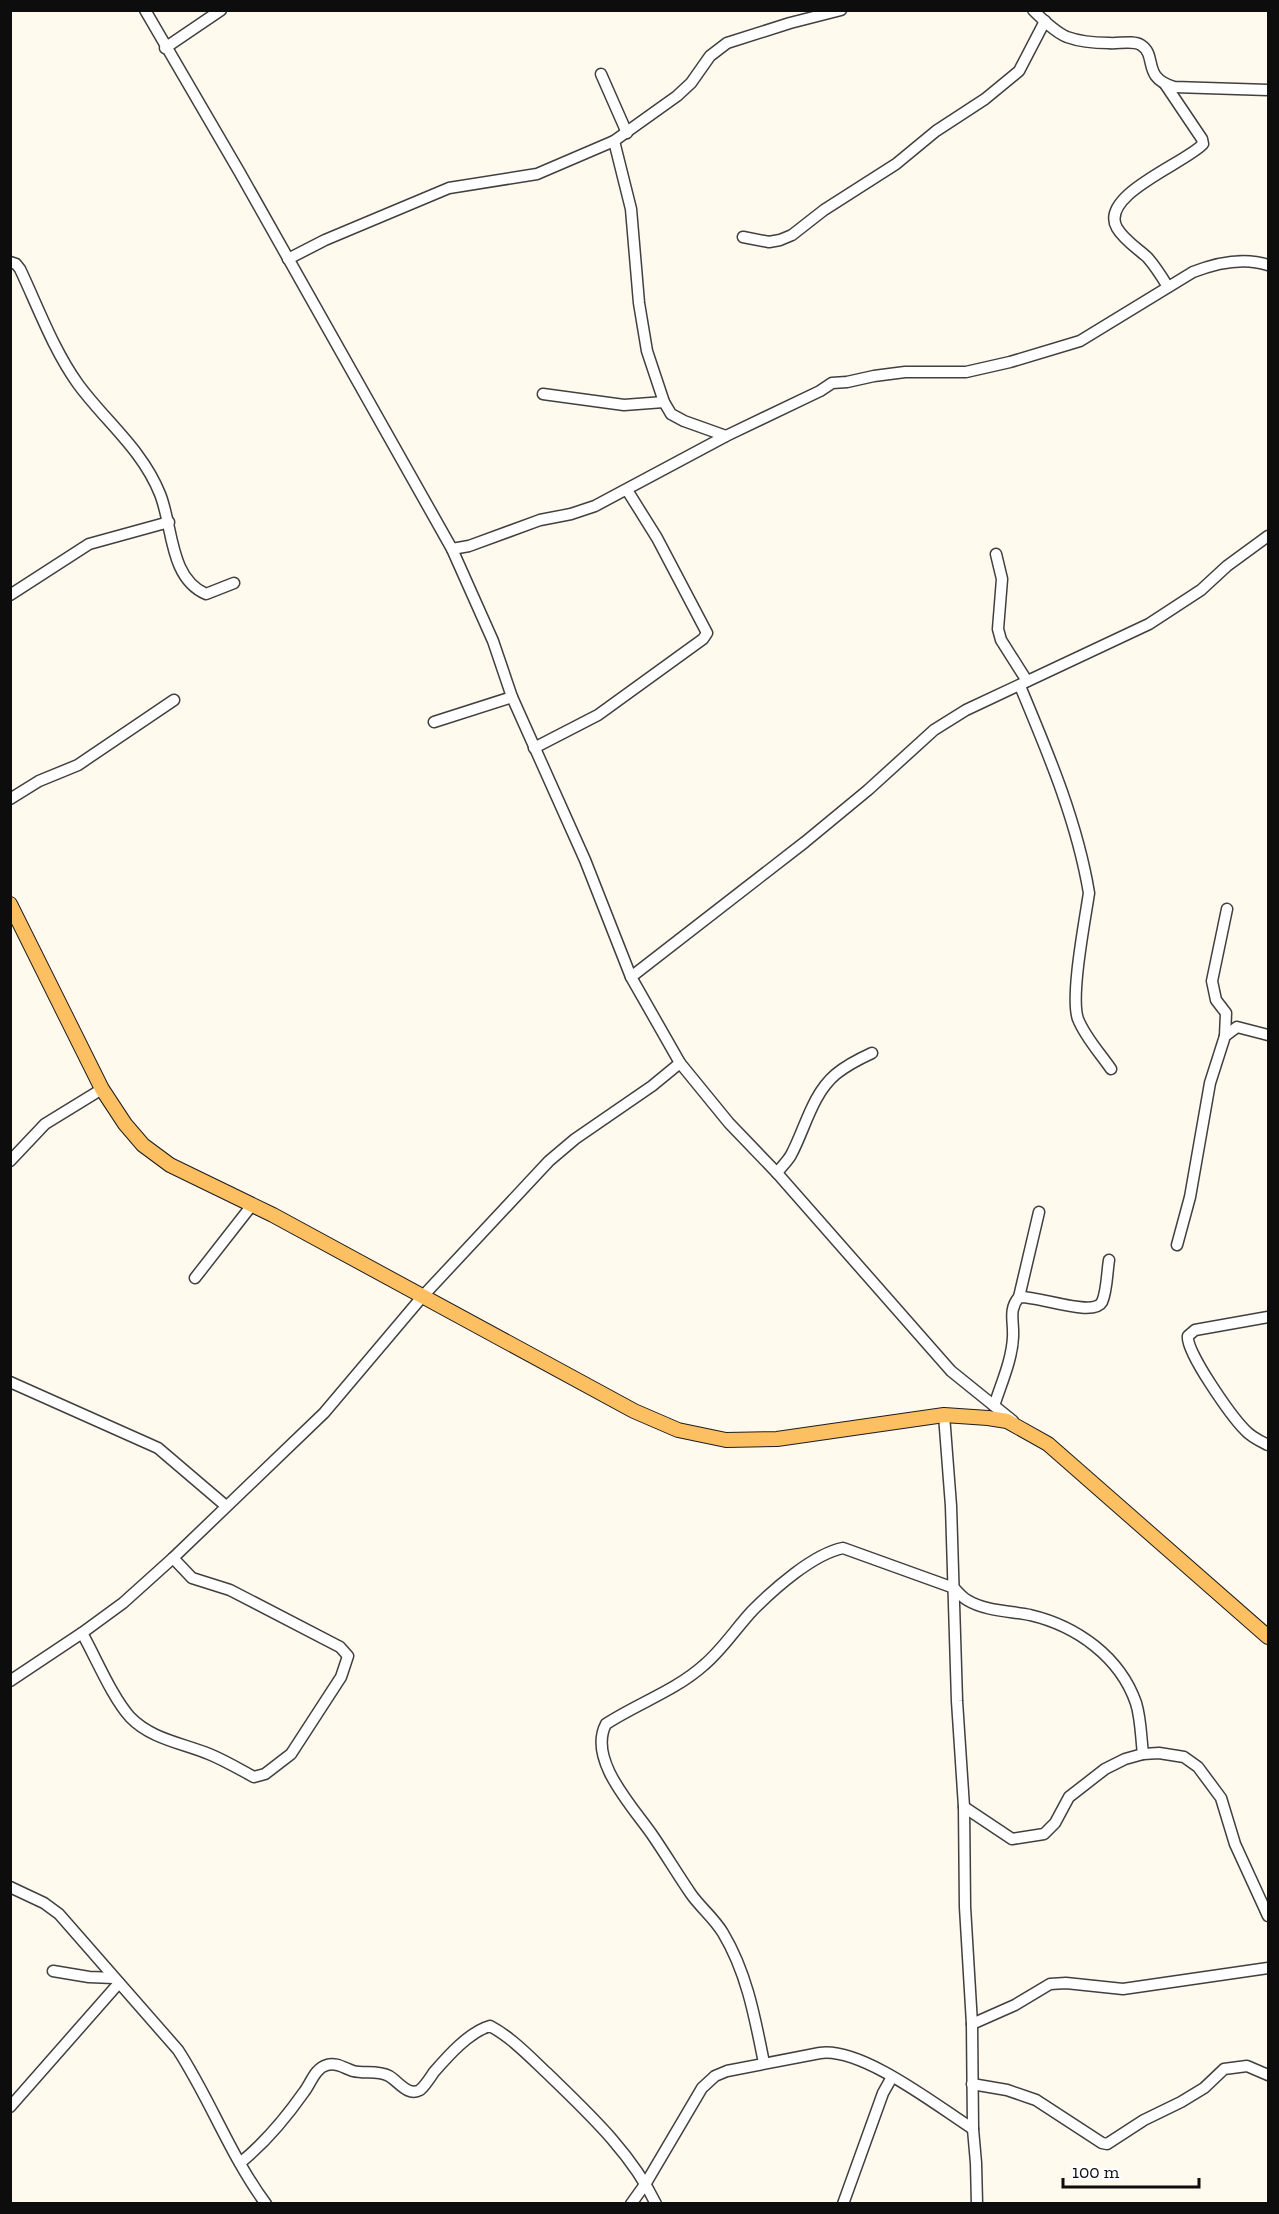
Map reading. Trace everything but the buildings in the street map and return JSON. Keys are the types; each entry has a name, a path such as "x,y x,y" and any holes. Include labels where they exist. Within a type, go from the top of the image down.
{"main road":[{"path":"10,904 102,1089 125,1124 143,1145 170,1165 252,1205 634,1411 678,1430 726,1440 777,1439 944,1415 1007,1421 1048,1444 1269,1637"}],"street":[{"path":"145,10 165,48 240,173 452,549 493,640 512,698 585,860 632,977 680,1063 729,1123 777,1173 951,1371 1023,1429"},
{"path":"165,48 221,10"},
{"path":"288,259 325,240 449,188 537,174 614,141 677,96 691,83 718,47 790,23 841,10"},
{"path":"1033,10 1067,37 1108,44 1136,43 1141,45 1146,49 1154,75 1165,84 1202,139 1203,144 1190,155 1161,171 1126,196 1116,209 1114,219 1117,229 1148,258 1168,287"},
{"path":"743,237 770,242 792,235 824,210 896,164 936,131 985,99 1019,71 1045,21"},
{"path":"601,74 627,133"},
{"path":"1165,84 1183,87 1269,90"},
{"path":"614,141 631,209 639,303 647,351 664,402 671,414 726,436"},
{"path":"10,262 16,264 20,269 61,356 77,382 148,469 160,494 176,555 185,576 195,590 206,594 234,583"},
{"path":"452,549 469,546 540,519 571,514 596,506 726,436 832,383 905,372 966,372 1010,362 1080,341 1193,272 1212,265 1245,262 1269,266"},
{"path":"543,394 624,405 664,402"},
{"path":"534,748 598,715 704,639 707,633 657,538 627,490"},
{"path":"10,595 89,544 169,522"},
{"path":"632,977 805,842 868,790 934,730 966,710 1149,624 1201,590 1227,566 1269,536"},
{"path":"996,554 1002,579 998,629 1001,640 1023,683 1056,773 1087,880 1089,893 1076,992 1077,1016 1084,1033 1111,1069"},
{"path":"434,722 512,698"},
{"path":"10,798 39,781 78,765 174,700"},
{"path":"1177,1245 1190,1197 1210,1083 1225,1036 1226,1013 1216,1000 1212,981 1227,909"},
{"path":"1225,1036 1236,1028 1269,1035"},
{"path":"777,1173 789,1158 824,1088 835,1075 856,1060 872,1053"},
{"path":"10,1681 123,1603 173,1558 324,1413 422,1297 549,1161 575,1139 652,1086 680,1063"},
{"path":"10,1161 45,1124 102,1089"},
{"path":"195,1278 252,1205"},
{"path":"994,1406 1012,1350 1014,1336 1011,1313 1013,1304 1019,1297 1038,1212"},
{"path":"1019,1297 1028,1296 1092,1309 1098,1307 1102,1301 1109,1260"},
{"path":"1269,1317 1207,1326 1195,1330 1188,1336 1187,1342 1199,1364 1244,1430 1269,1445"},
{"path":"10,1382 158,1448 226,1506"},
{"path":"944,1415 951,1506 957,1701 964,1807 965,1907 972,2024 973,2128 977,2204"},
{"path":"764,2063 751,1999 731,1948 722,1931 691,1894 650,1831 622,1795 609,1772 601,1748 601,1732 606,1724 681,1683 705,1665 752,1611 769,1596 796,1574 832,1550 843,1548 954,1588 966,1600 979,1605 1033,1616 1060,1626 1087,1640 1111,1660 1123,1677 1136,1704 1143,1754"},
{"path":"82,1633 116,1698 131,1718 150,1732 208,1754 254,1777 265,1774 291,1754 341,1677 348,1656 340,1647 230,1590 192,1578 173,1558"},
{"path":"964,1807 1012,1839 1044,1834 1055,1822 1069,1797 1105,1769 1143,1754 1160,1753 1184,1757 1198,1767 1221,1798 1235,1844 1269,1916"},
{"path":"10,1887 44,1903 59,1914 178,2050 240,2163 266,2204"},
{"path":"972,2024 1015,2005 1050,1984 1066,1983 1123,1989 1269,1968"},
{"path":"53,1971 117,1980"},
{"path":"10,2107 117,1980"},
{"path":"240,2163 264,2144 288,2116 320,2068 333,2064 355,2071 388,2075 407,2091 413,2092 420,2090 458,2048 482,2029 490,2026 535,2061 593,2118 646,2183 656,2204"},
{"path":"631,2204 707,2082 727,2071 829,2052 848,2056 892,2077 973,2128"},
{"path":"972,2084 1007,2090 1036,2100 1107,2144 1144,2120 1181,2102 1224,2069 1232,2066 1247,2066 1269,2075"},
{"path":"843,2204 879,2104 892,2077"}]}
